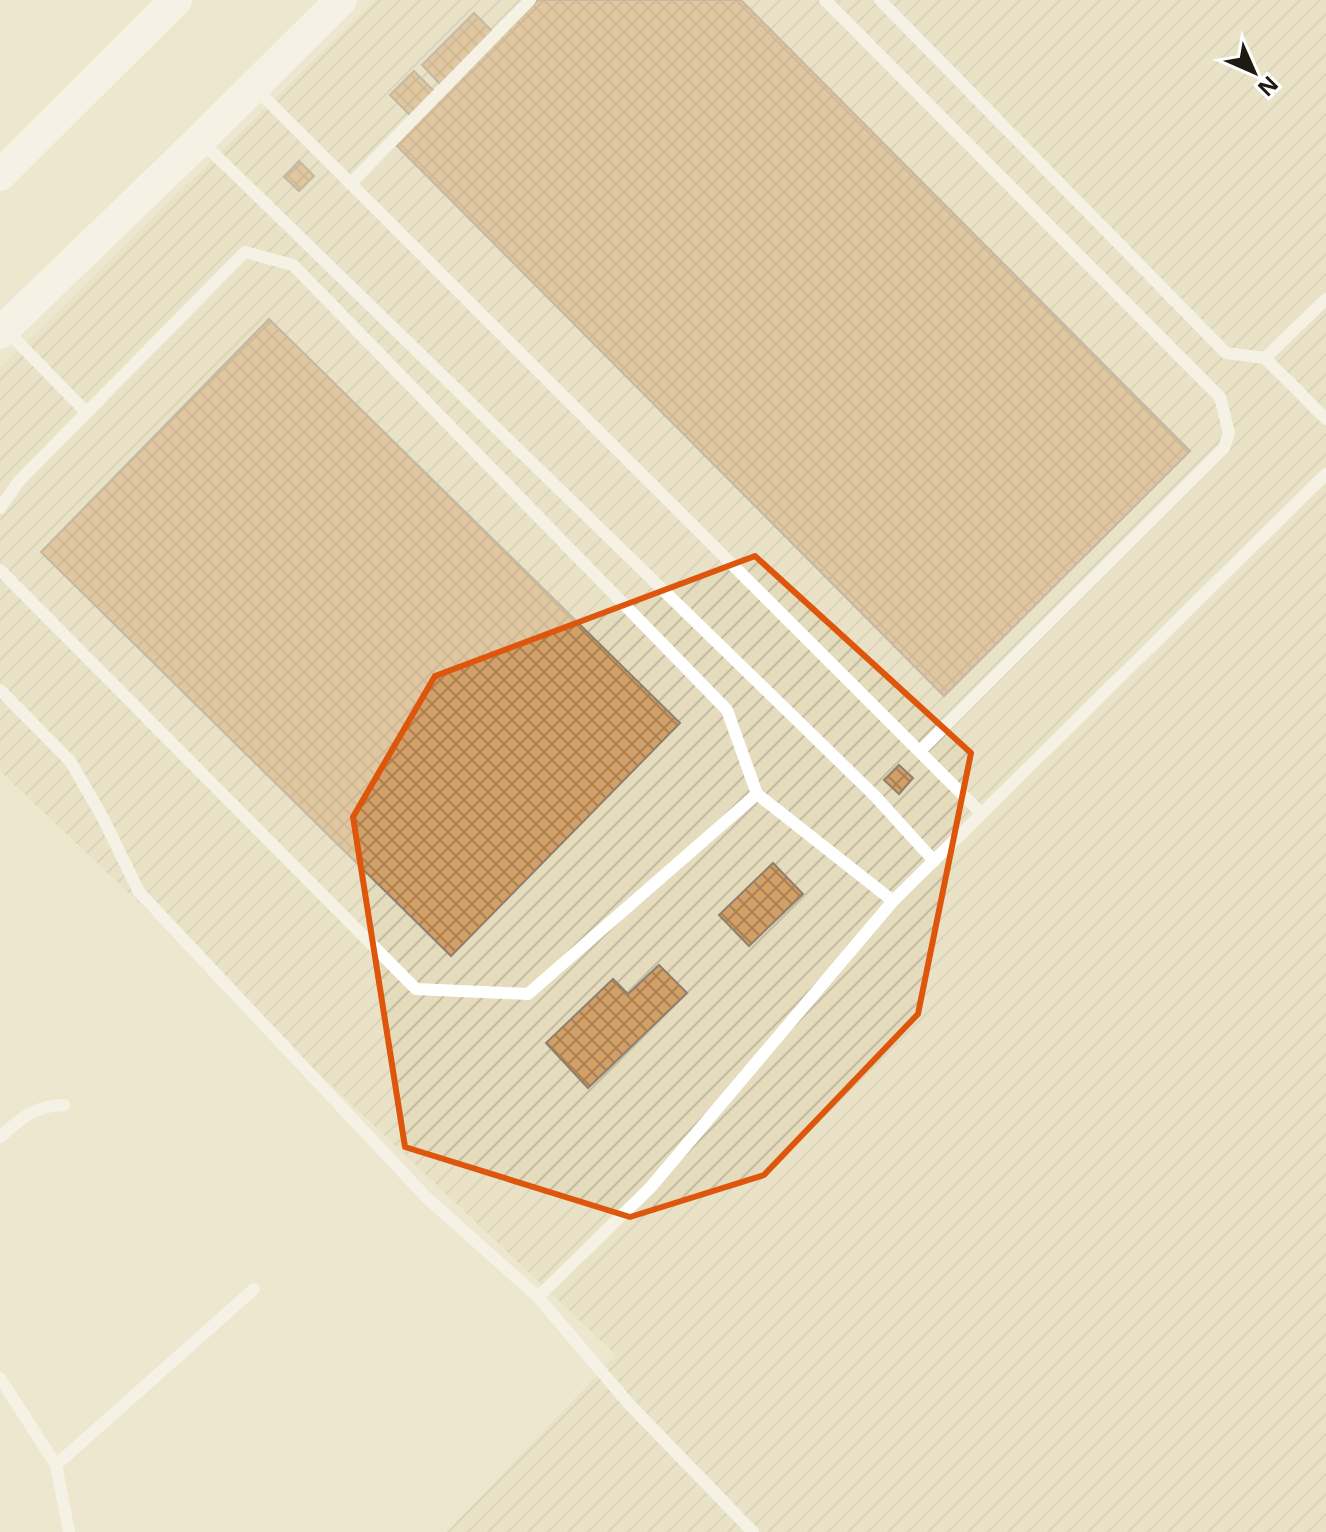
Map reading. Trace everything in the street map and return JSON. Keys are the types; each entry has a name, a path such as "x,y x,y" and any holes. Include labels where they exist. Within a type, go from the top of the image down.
{"street":[{"path":"0,175 176,0"},
{"path":"2,331 341,0"}],"lane":[{"path":"350,184 530,0"},
{"path":"825,0 1220,397 1229,433 1224,448 920,751"},
{"path":"880,0 1226,353 1265,358 1326,419"},
{"path":"254,87 982,814"},
{"path":"200,140 875,796 934,861"},
{"path":"0,508 19,481 245,252 293,265 727,710 757,794 893,901"},
{"path":"1265,358 1326,299"},
{"path":"2,331 86,412"},
{"path":"538,1297 650,1188 893,901 1326,474"},
{"path":"0,570 416,989 528,994 757,794"},
{"path":"0,690 70,761 102,816 139,892 426,1197 538,1297 629,1404 753,1532"},
{"path":"0,1137 29,1112 45,1106 64,1105"},
{"path":"56,1465 254,1289"},
{"path":"0,1378 56,1465 65,1531"}],"highlighted area":[{"path":"755,556 971,753 918,1014 764,1175 630,1217 405,1147 353,817 435,676"}],"shaded area":[{"path":"375,0 1326,0 1326,1532 447,1532 616,1355 0,771 0,368"}],"building":[{"path":"538,0 741,0 1190,451 944,696 394,143"},
{"path":"474,13 495,34 442,86 422,65"},
{"path":"414,71 436,93 412,117 390,95"},
{"path":"299,161 314,176 299,191 284,177"},
{"path":"269,319 680,723 451,956 41,552"},
{"path":"899,765 913,778 899,794 884,780"},
{"path":"773,863 803,894 749,946 719,915"},
{"path":"659,965 687,993 588,1088 546,1043 613,979 628,994"}]}
